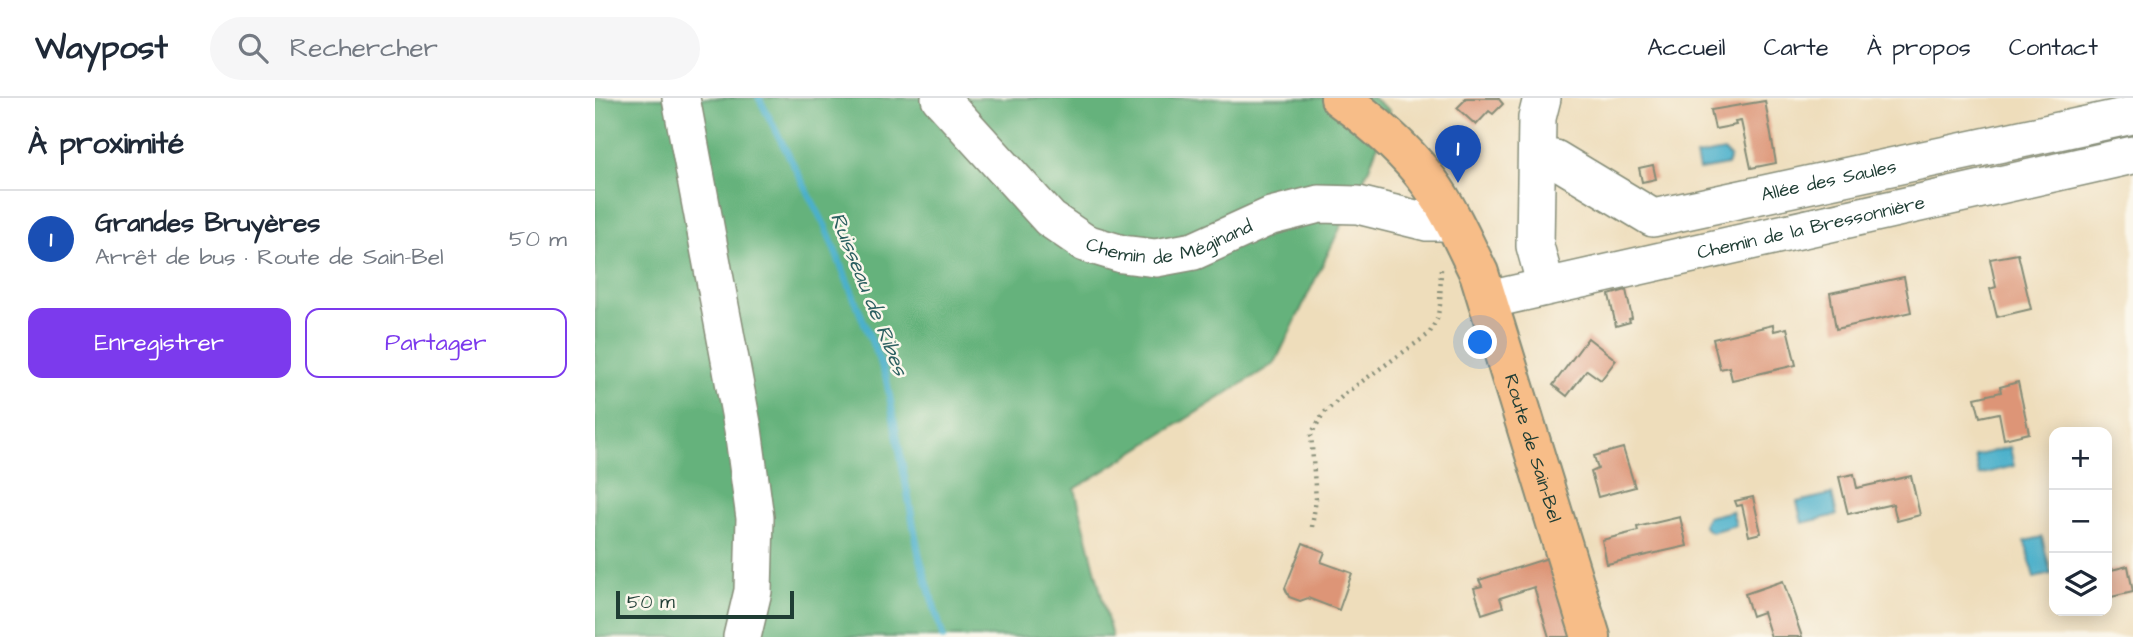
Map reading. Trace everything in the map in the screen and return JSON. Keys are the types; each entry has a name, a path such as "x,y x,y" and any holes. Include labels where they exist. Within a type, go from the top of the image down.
{"main road":[{"name":"Route de Sain-Bel","path":"1340,98 1381,131 1419,170 1439,197 1479,273 1591,637"}],"street":[{"path":"681,98 743,429 755,518 753,591 742,637"},
{"name":"Chemin de Méginand","path":"940,98 1050,219 1085,243 1122,254 1156,258 1194,251 1271,216 1319,204 1358,205 1427,222 1453,222"},
{"path":"1542,98 1537,118 1535,246 1546,286"},
{"name":"Allée des Saules","path":"1537,158 1555,159 1653,218 2133,116"},
{"name":"Chemin de la Bressonnière","path":"1487,300 2133,155"}],"path":[{"path":"1313,527 1316,499 1311,434 1324,413 1347,392 1429,334 1437,319 1440,304 1442,247 1453,222"}],"green space":[{"path":"595,98 1373,98 1390,111 1369,168 1275,363 1075,489 1112,637 595,637"}],"water":[{"path":"1724,151 1730,157 1727,165 1699,170 1696,156"},
{"path":"2010,447 2014,466 1979,475 1975,456"},
{"path":"1832,494 1837,515 1802,523 1797,502"},
{"path":"1732,511 1736,525 1711,532 1704,527 1707,517"},
{"path":"2042,537 2049,574 2034,578 2025,541"}],"building":[{"path":"1464,98 1498,98 1503,104 1493,114 1489,111 1476,125 1457,108 1466,99"},
{"path":"1765,101 1776,163 1751,168 1741,121 1735,122 1736,125 1715,129 1711,110"},
{"path":"1653,165 1656,179 1642,182 1639,168"},
{"path":"2018,254 2031,309 1997,317 1990,289 1996,287 1990,259"},
{"path":"1904,277 1911,312 1836,329 1830,293"},
{"path":"1626,290 1632,318 1629,319 1630,322 1616,326 1609,295"},
{"path":"1773,325 1774,331 1787,328 1796,365 1732,380 1729,367 1720,369 1713,339"},
{"path":"1588,338 1616,360 1601,380 1587,370 1567,396 1553,385"},
{"path":"2018,382 2029,433 2004,439 1999,413 1980,417 1975,398 2001,392 2000,387"},
{"path":"1623,448 1635,487 1598,497 1591,472 1598,469 1594,456"},
{"path":"1854,474 1857,488 1911,476 1920,515 1897,521 1893,504 1848,514 1839,477"},
{"path":"1753,497 1761,533 1749,536 1742,505 1737,506 1735,501"},
{"path":"1680,517 1687,546 1607,564 1602,540 1638,531 1637,527"},
{"path":"1303,543 1325,552 1321,562 1352,573 1339,610 1308,598 1300,601 1289,597 1285,588"},
{"path":"1548,558 1574,637 1549,637 1534,587 1500,598 1503,607 1482,614 1474,588 1482,586 1479,580"},
{"path":"2128,566 2133,592 2112,597 2112,570"},
{"path":"1783,581 1802,637 1771,637 1763,612 1752,616 1745,594"}],"waterway":[{"name":"Ruisseau de Ribes","path":"759,98 825,226 886,377 919,555 943,637"}],"place":[{"name":"Grandes Bruyères","path":"1458,183"}]}
